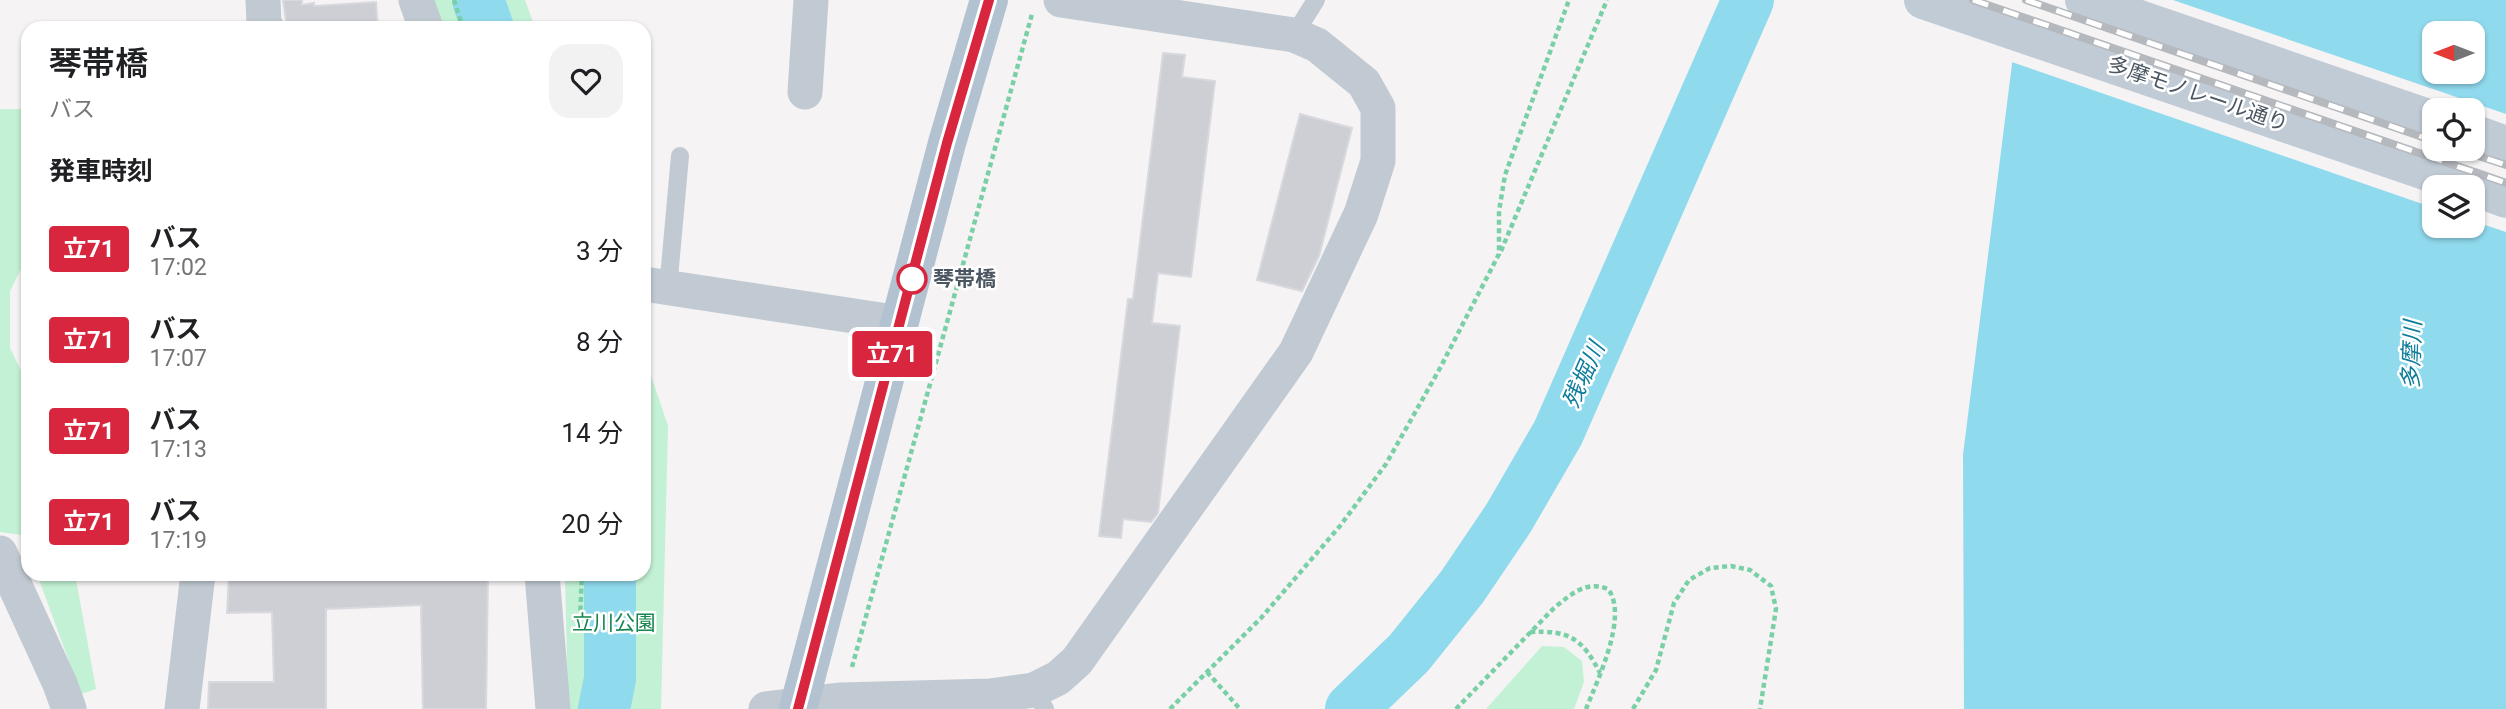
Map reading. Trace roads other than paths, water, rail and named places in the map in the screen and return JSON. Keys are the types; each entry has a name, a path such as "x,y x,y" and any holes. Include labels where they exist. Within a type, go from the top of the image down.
{"main road":[{"path":"788,708 900,323 989,0"},
{"name":"多摩モノレール通り","path":"1923,0 2437,175"},
{"path":"2084,0 2422,116"},
{"path":"2485,137 2506,145"},
{"name":"多摩モノレール通り","path":"2485,192 2506,199"}],"street":[{"path":"416,0 424,21"},
{"path":"805,92 811,0"},
{"path":"788,708 906,704 990,696 1040,700 1077,661 1296,352 1361,214 1378,161 1378,108 1364,83 1317,45 1294,35 1047,5"},
{"path":"656,287 900,323"},
{"path":"0,553 69,709"},
{"path":"182,709 197,581"},
{"path":"543,581 554,709"}],"lane":[{"path":"1294,35 1316,0"},
{"path":"656,287 680,156"}],"water":[{"name":"多摩川","path":"2020,0 2506,0 2506,709 1964,709 1963,455"}],"waterway":[{"path":"478,0 486,21"},
{"name":"残堀川","path":"1351,709 1409,653 1462,587 1508,519 1558,433 1748,0"},
{"path":"604,709 610,679 610,581"}],"railway":[{"path":"1973,0 2506,183"},
{"path":"2026,0 2422,137"},
{"path":"2485,158 2506,165"}],"place":[{"name":"琴帯橋","path":"912,279"}],"park label":[{"name":"立川公園","path":"614,623"}]}
